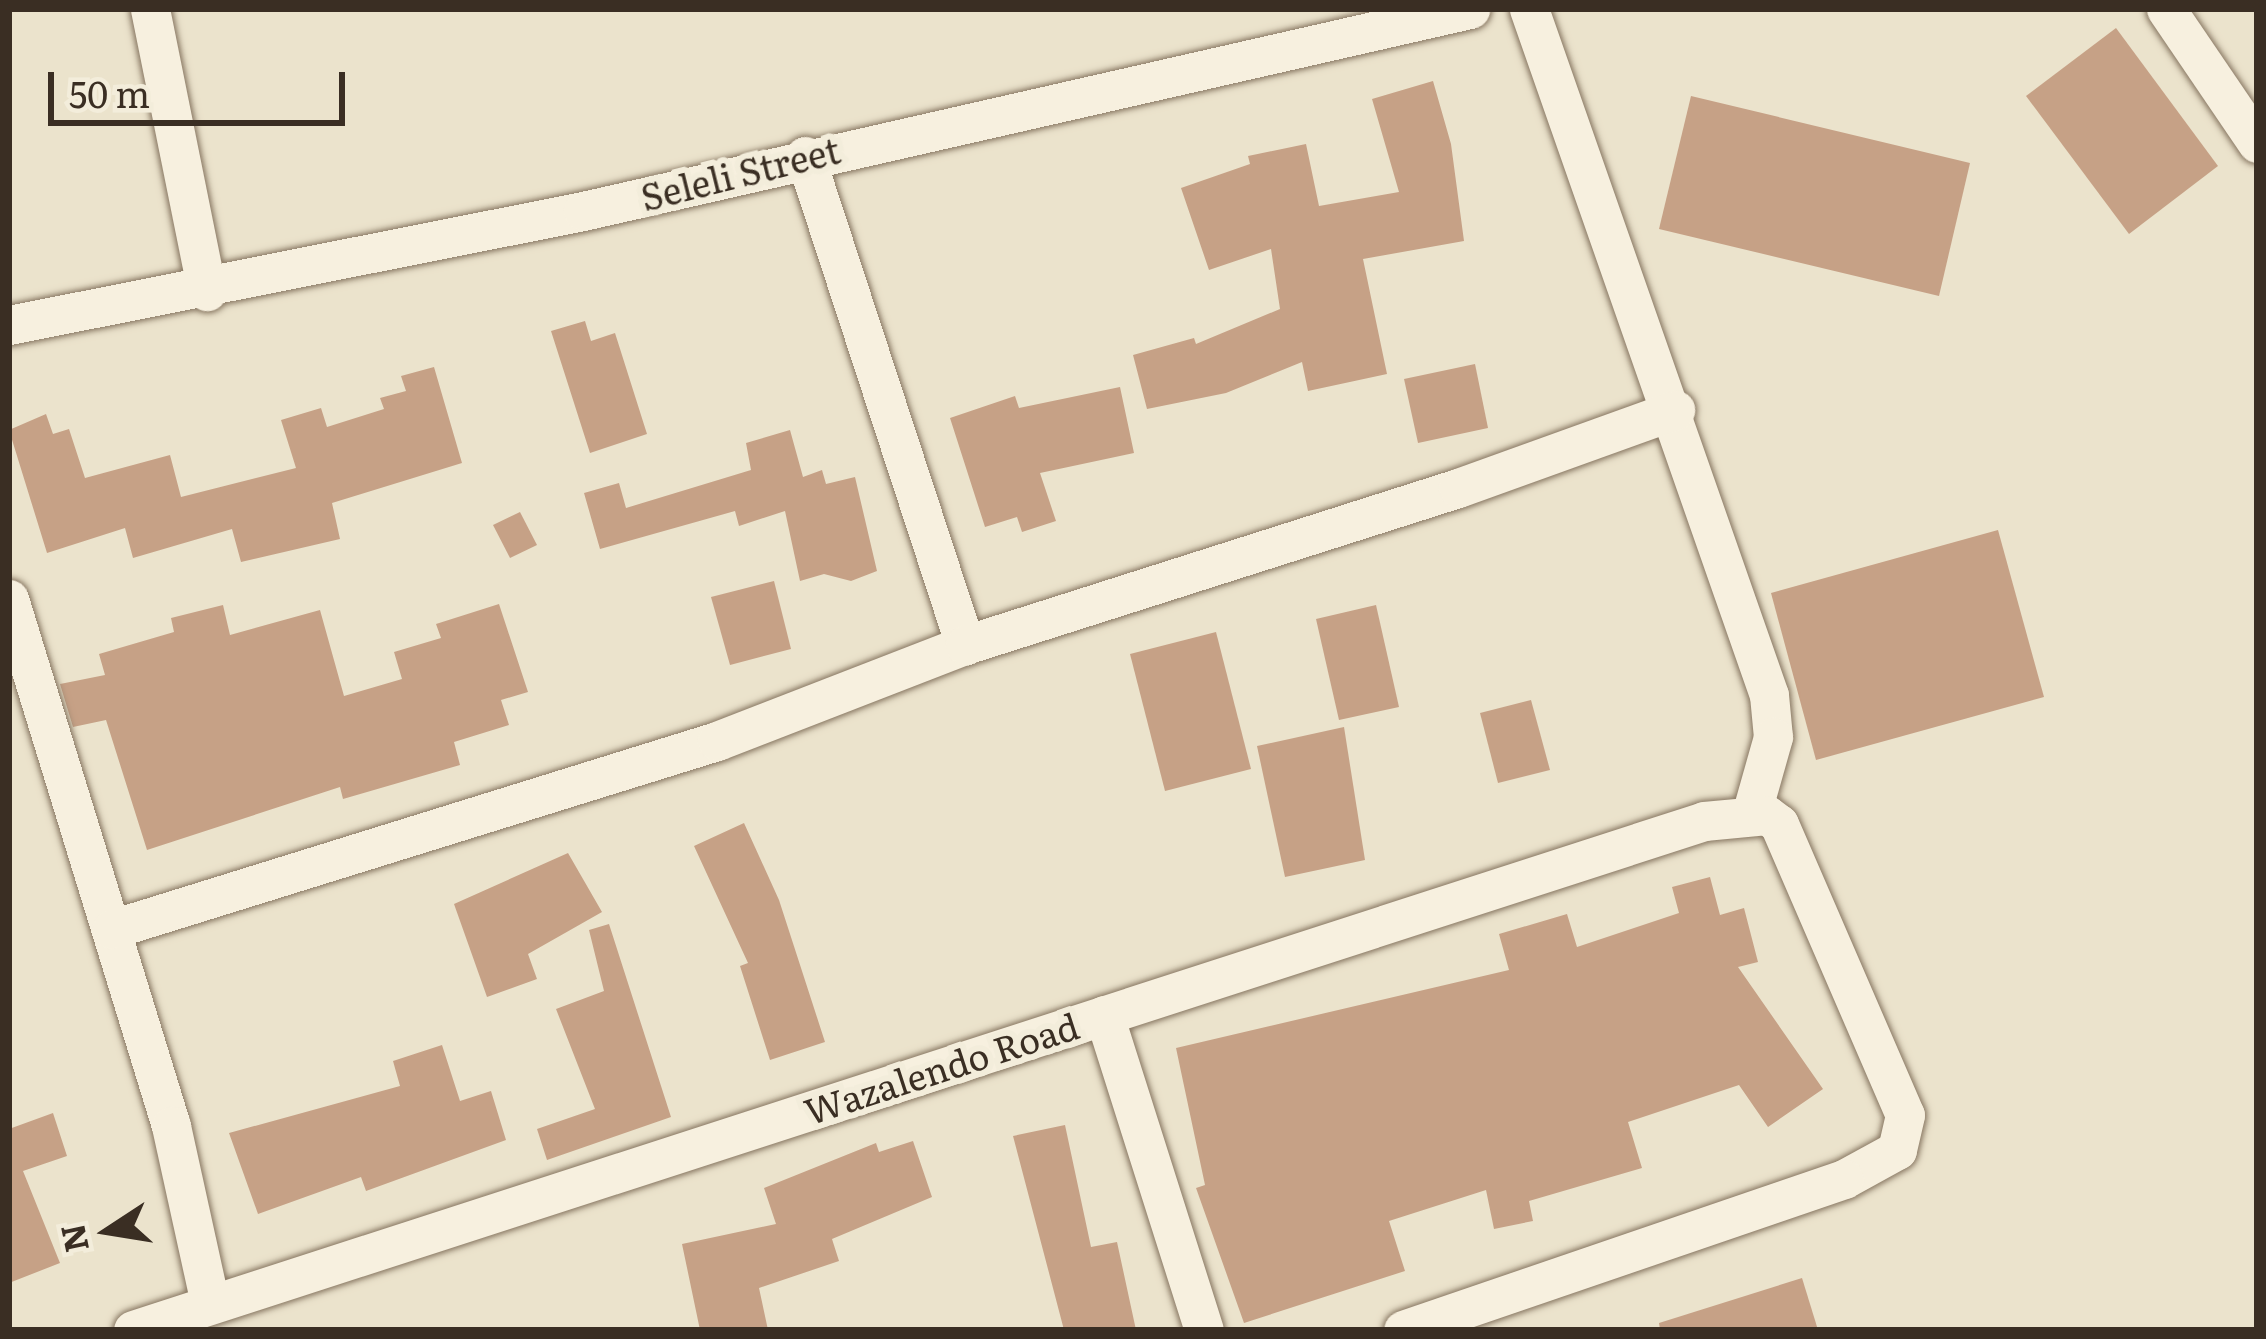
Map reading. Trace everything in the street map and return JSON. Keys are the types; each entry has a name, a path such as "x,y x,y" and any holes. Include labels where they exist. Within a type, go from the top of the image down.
{"street":[{"path":"150,9 207,291"},
{"name":"Seleli Street","path":"9,325 207,291 1470,9"},
{"path":"1403,1330 1844,1179 1897,1150 1905,1115 1779,824 1752,811 1774,737 1769,695 1675,410 1529,9"},
{"path":"2166,9 2257,142"},
{"path":"805,155 964,645"},
{"path":"112,929 717,741 964,645 1458,488 1675,410"},
{"path":"9,599 171,1126 208,1299"},
{"name":"Wazalendo Road","path":"133,1330 208,1299 1752,811"},
{"path":"1104,1015 1204,1330"}],"building":[{"path":"2116,28 2218,166 2129,234 2026,96"},
{"path":"1433,81 1451,144 1464,241 1363,259 1387,374 1308,391 1302,362 1226,393 1147,409 1133,355 1194,338 1196,344 1280,309 1271,249 1209,270 1181,188 1250,164 1248,156 1306,144 1319,206 1399,192 1372,99"},
{"path":"1691,96 1970,163 1939,296 1659,229"},
{"path":"585,321 591,341 615,333 647,434 590,453 551,331"},
{"path":"1475,364 1488,428 1418,443 1404,379"},
{"path":"434,367 462,463 332,503 340,539 241,562 232,529 133,558 125,528 47,553 9,430 46,414 53,434 69,429 85,478 170,455 181,497 296,468 281,420 321,408 327,427 384,409 380,398 406,391 401,376"},
{"path":"1120,387 1134,453 1040,473 1056,521 1022,532 1017,517 985,527 950,418 1015,396 1019,408"},
{"path":"790,430 803,477 822,470 826,484 855,477 877,571 851,581 824,574 800,581 785,511 739,526 735,511 600,549 584,493 619,483 626,508 751,470 746,443"},
{"path":"520,512 537,545 510,558 493,525"},
{"path":"1998,530 2044,697 1816,760 1771,593"},
{"path":"774,581 791,649 730,665 711,597"},
{"path":"499,604 528,692 501,700 509,725 454,742 460,765 343,799 340,787 147,850 106,720 73,727 60,684 105,675 99,654 174,632 171,618 223,605 230,635 320,610 344,696 402,679 394,652 441,638 436,624"},
{"path":"1376,605 1399,707 1339,720 1316,619"},
{"path":"1216,632 1251,769 1165,791 1130,654"},
{"path":"1531,700 1550,770 1498,783 1480,713"},
{"path":"1344,727 1365,860 1285,877 1257,746"},
{"path":"744,823 779,900 825,1042 770,1060 740,966 748,963 694,846"},
{"path":"568,853 602,912 528,954 537,979 487,997 454,904"},
{"path":"1710,877 1720,915 1744,908 1758,962 1738,967 1823,1089 1768,1127 1739,1085 1628,1122 1642,1168 1529,1201 1533,1221 1494,1229 1486,1190 1389,1221 1405,1271 1244,1323 1196,1188 1205,1185 1176,1048 1509,970 1499,934 1567,914 1577,947 1679,913 1672,887"},
{"path":"609,924 671,1117 547,1160 537,1129 595,1109 556,1009 604,991 589,930"},
{"path":"442,1045 460,1101 491,1091 506,1140 366,1191 361,1177 258,1214 229,1133 400,1086 393,1061"},
{"path":"53,1113 67,1156 23,1171 60,1263 9,1283 9,1129"},
{"path":"1065,1125 1091,1247 1117,1242 1136,1330 1064,1330 1013,1136"},
{"path":"913,1141 932,1197 832,1239 839,1261 759,1288 768,1330 700,1330 682,1244 776,1224 764,1188 876,1143 879,1152"},
{"path":"1802,1278 1818,1330 1660,1330 1659,1323"}]}
